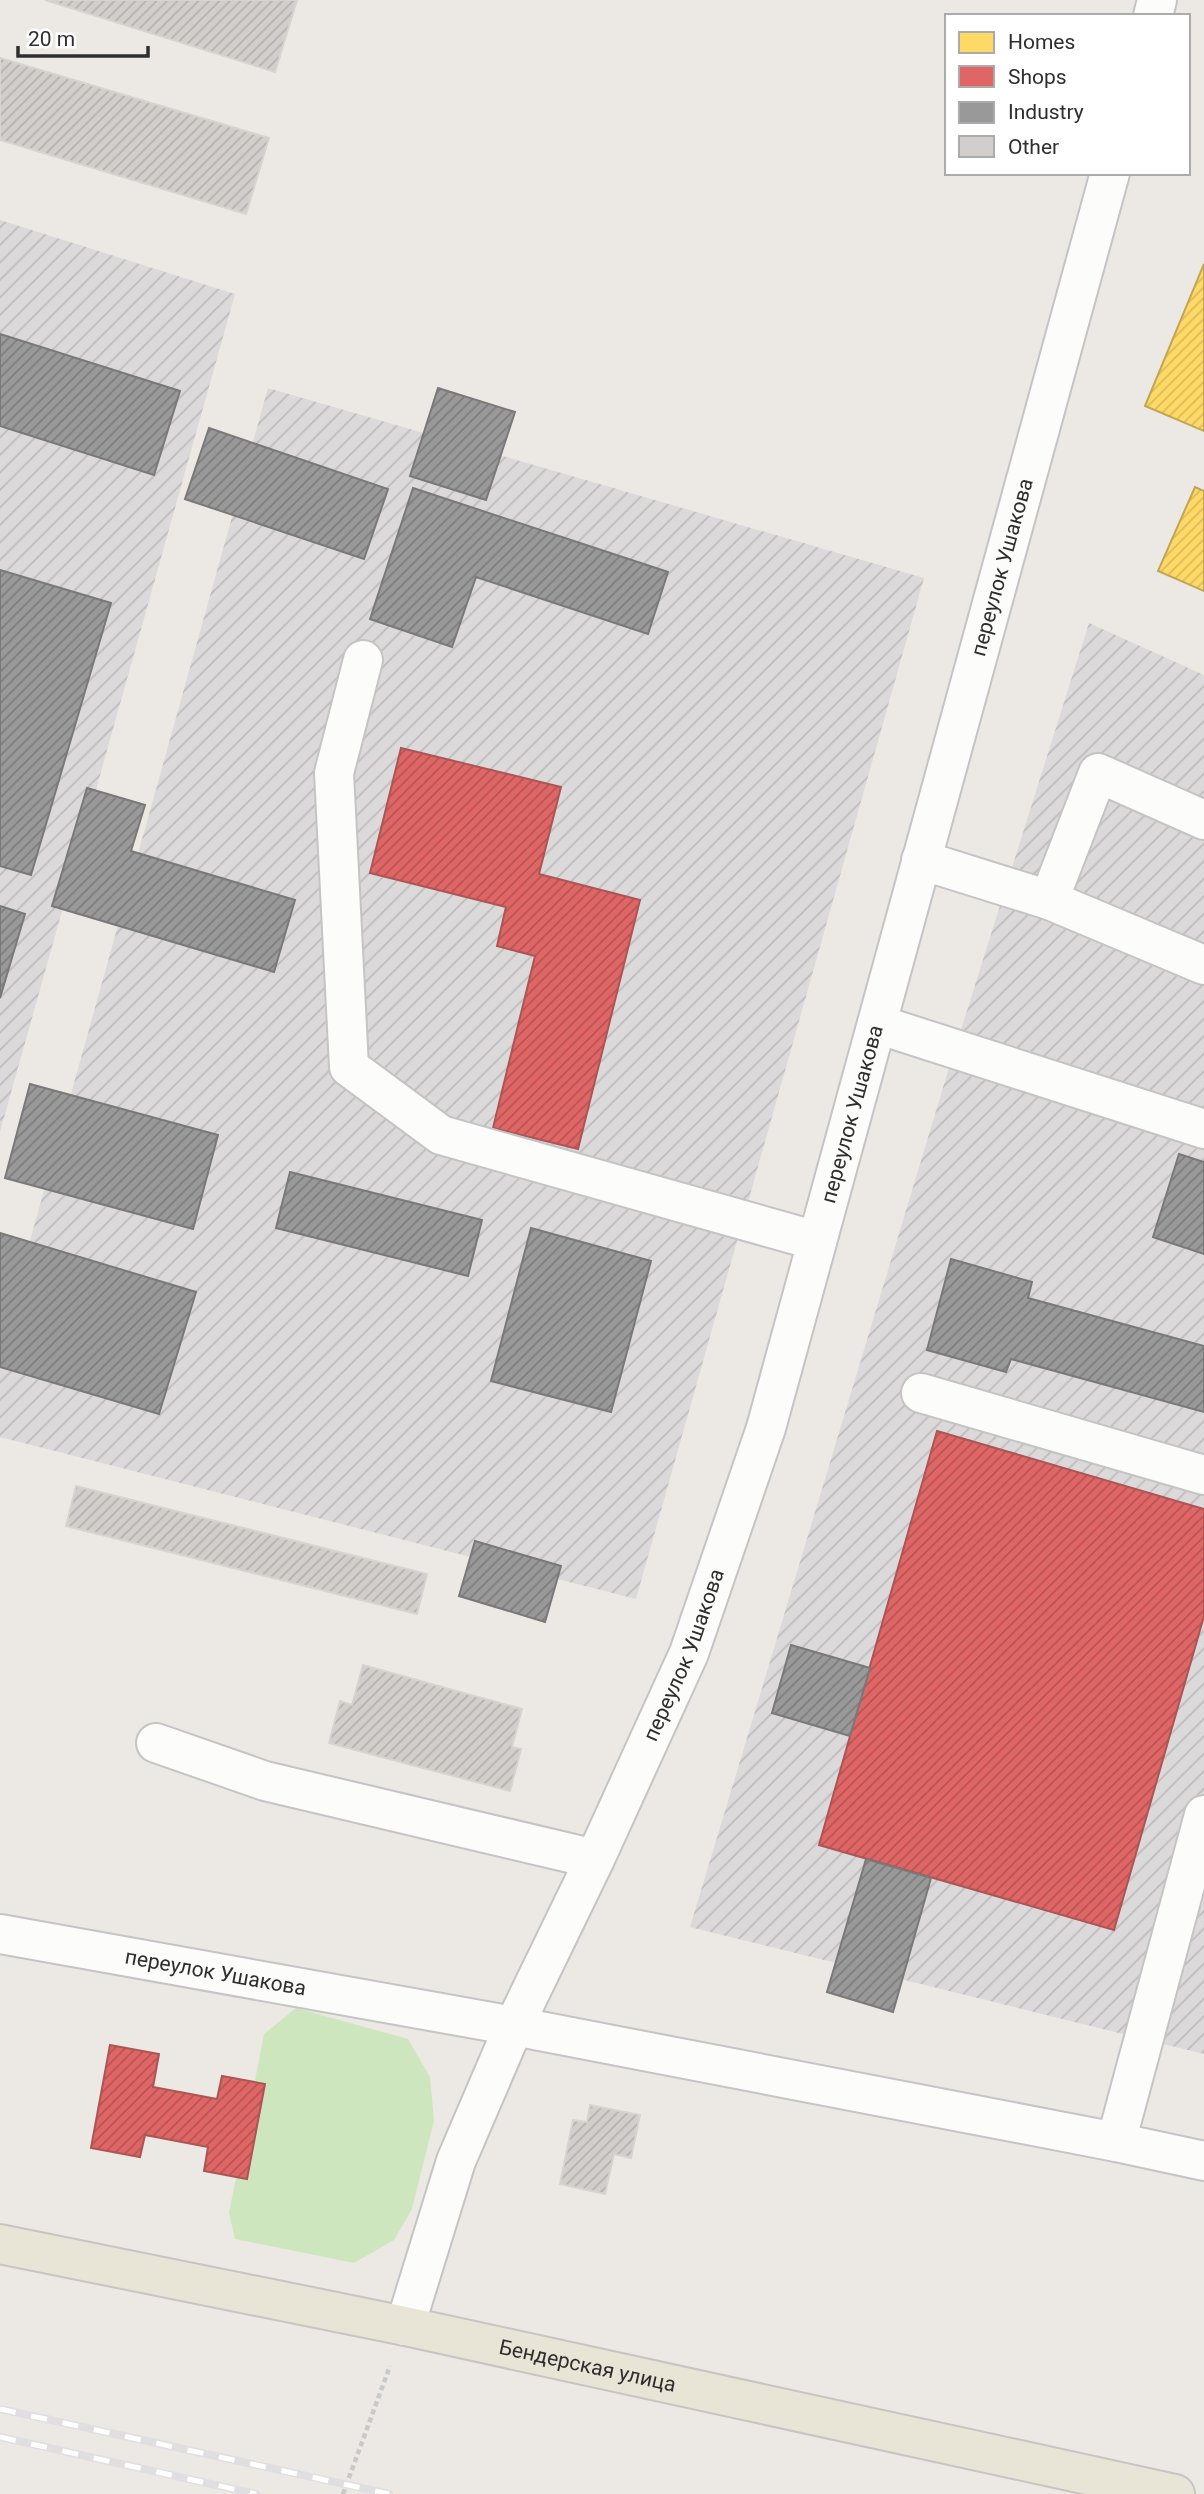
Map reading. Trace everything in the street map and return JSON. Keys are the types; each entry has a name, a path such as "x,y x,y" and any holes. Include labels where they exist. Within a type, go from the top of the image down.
{"main road":[{"name":"Бендерская улица","path":"0,2244 405,2326 1175,2494"}],"street":[{"name":"переулок Ушакова","path":"405,2326 456,2161 514,2026 690,1653 766,1428 1109,175"},
{"path":"363,660 334,773 349,1067 441,1135 817,1241"},
{"path":"1049,900 1098,773 1204,820"},
{"path":"922,860 1049,900 1204,965"},
{"path":"877,1024 1204,1129"},
{"path":"921,1393 1204,1475"},
{"path":"156,1743 265,1781 595,1859"},
{"path":"1116,2141 1204,1815"},
{"name":"переулок Ушакова","path":"0,1934 514,2026"},
{"path":"514,2026 1116,2141 1204,2161"}],"path":[{"path":"343,2494 405,2326"}],"shaded area":[{"path":"0,220 235,294 0,1132"},
{"path":"268,388 924,578 636,1599 0,1437 0,1348"},
{"path":"1089,623 1204,675 1204,2054 690,1927 948,1071"}],"green space":[{"path":"296,2008 408,2039 430,2077 434,2121 412,2209 394,2240 354,2263 235,2239 229,2213 264,2034"}],"building: Homes":[{"path":"1204,264 1204,431 1145,406"},
{"path":"1195,487 1204,491 1204,591 1158,571"}],"building: Shops":[{"path":"401,748 561,787 539,874 640,900 578,1149 493,1128 535,956 497,946 506,907 370,873"},
{"path":"937,1431 1204,1509 1204,1616 1114,1930 819,1845"},
{"path":"110,2045 159,2054 153,2087 217,2099 222,2076 265,2084 247,2179 204,2171 208,2147 145,2135 140,2157 91,2148"}],"building: Industry":[{"path":"0,334 180,391 154,475 0,426"},
{"path":"438,388 515,412 486,500 410,476"},
{"path":"209,428 388,489 364,559 185,499"},
{"path":"413,488 668,572 648,634 476,577 452,647 370,619"},
{"path":"0,570 111,603 31,875 0,866"},
{"path":"87,788 145,805 131,851 295,900 274,972 52,906"},
{"path":"0,906 25,914 0,998"},
{"path":"30,1084 218,1135 193,1229 5,1178"},
{"path":"1179,1154 1204,1162 1204,1254 1153,1237"},
{"path":"290,1172 482,1220 468,1276 276,1228"},
{"path":"531,1228 651,1261 611,1412 491,1381"},
{"path":"0,1233 196,1292 159,1414 0,1367"},
{"path":"951,1259 1032,1282 1028,1298 1204,1346 1204,1412 1011,1359 1006,1372 927,1350"},
{"path":"475,1541 561,1566 545,1622 459,1596"},
{"path":"791,1645 870,1668 850,1736 772,1713"},
{"path":"866,1859 931,1878 893,2012 827,1992"}],"building: Other":[{"path":"45,0 297,0 275,72"},
{"path":"0,58 269,138 246,214 0,140"},
{"path":"76,1486 427,1574 417,1614 66,1526"},
{"path":"363,1665 522,1709 512,1747 521,1749 510,1791 329,1743 340,1701 352,1705"},
{"path":"590,2105 640,2115 631,2158 614,2154 605,2194 560,2184 573,2120 587,2122"}],"railway":[{"path":"0,2409 389,2494"},
{"path":"0,2437 256,2494"}]}
